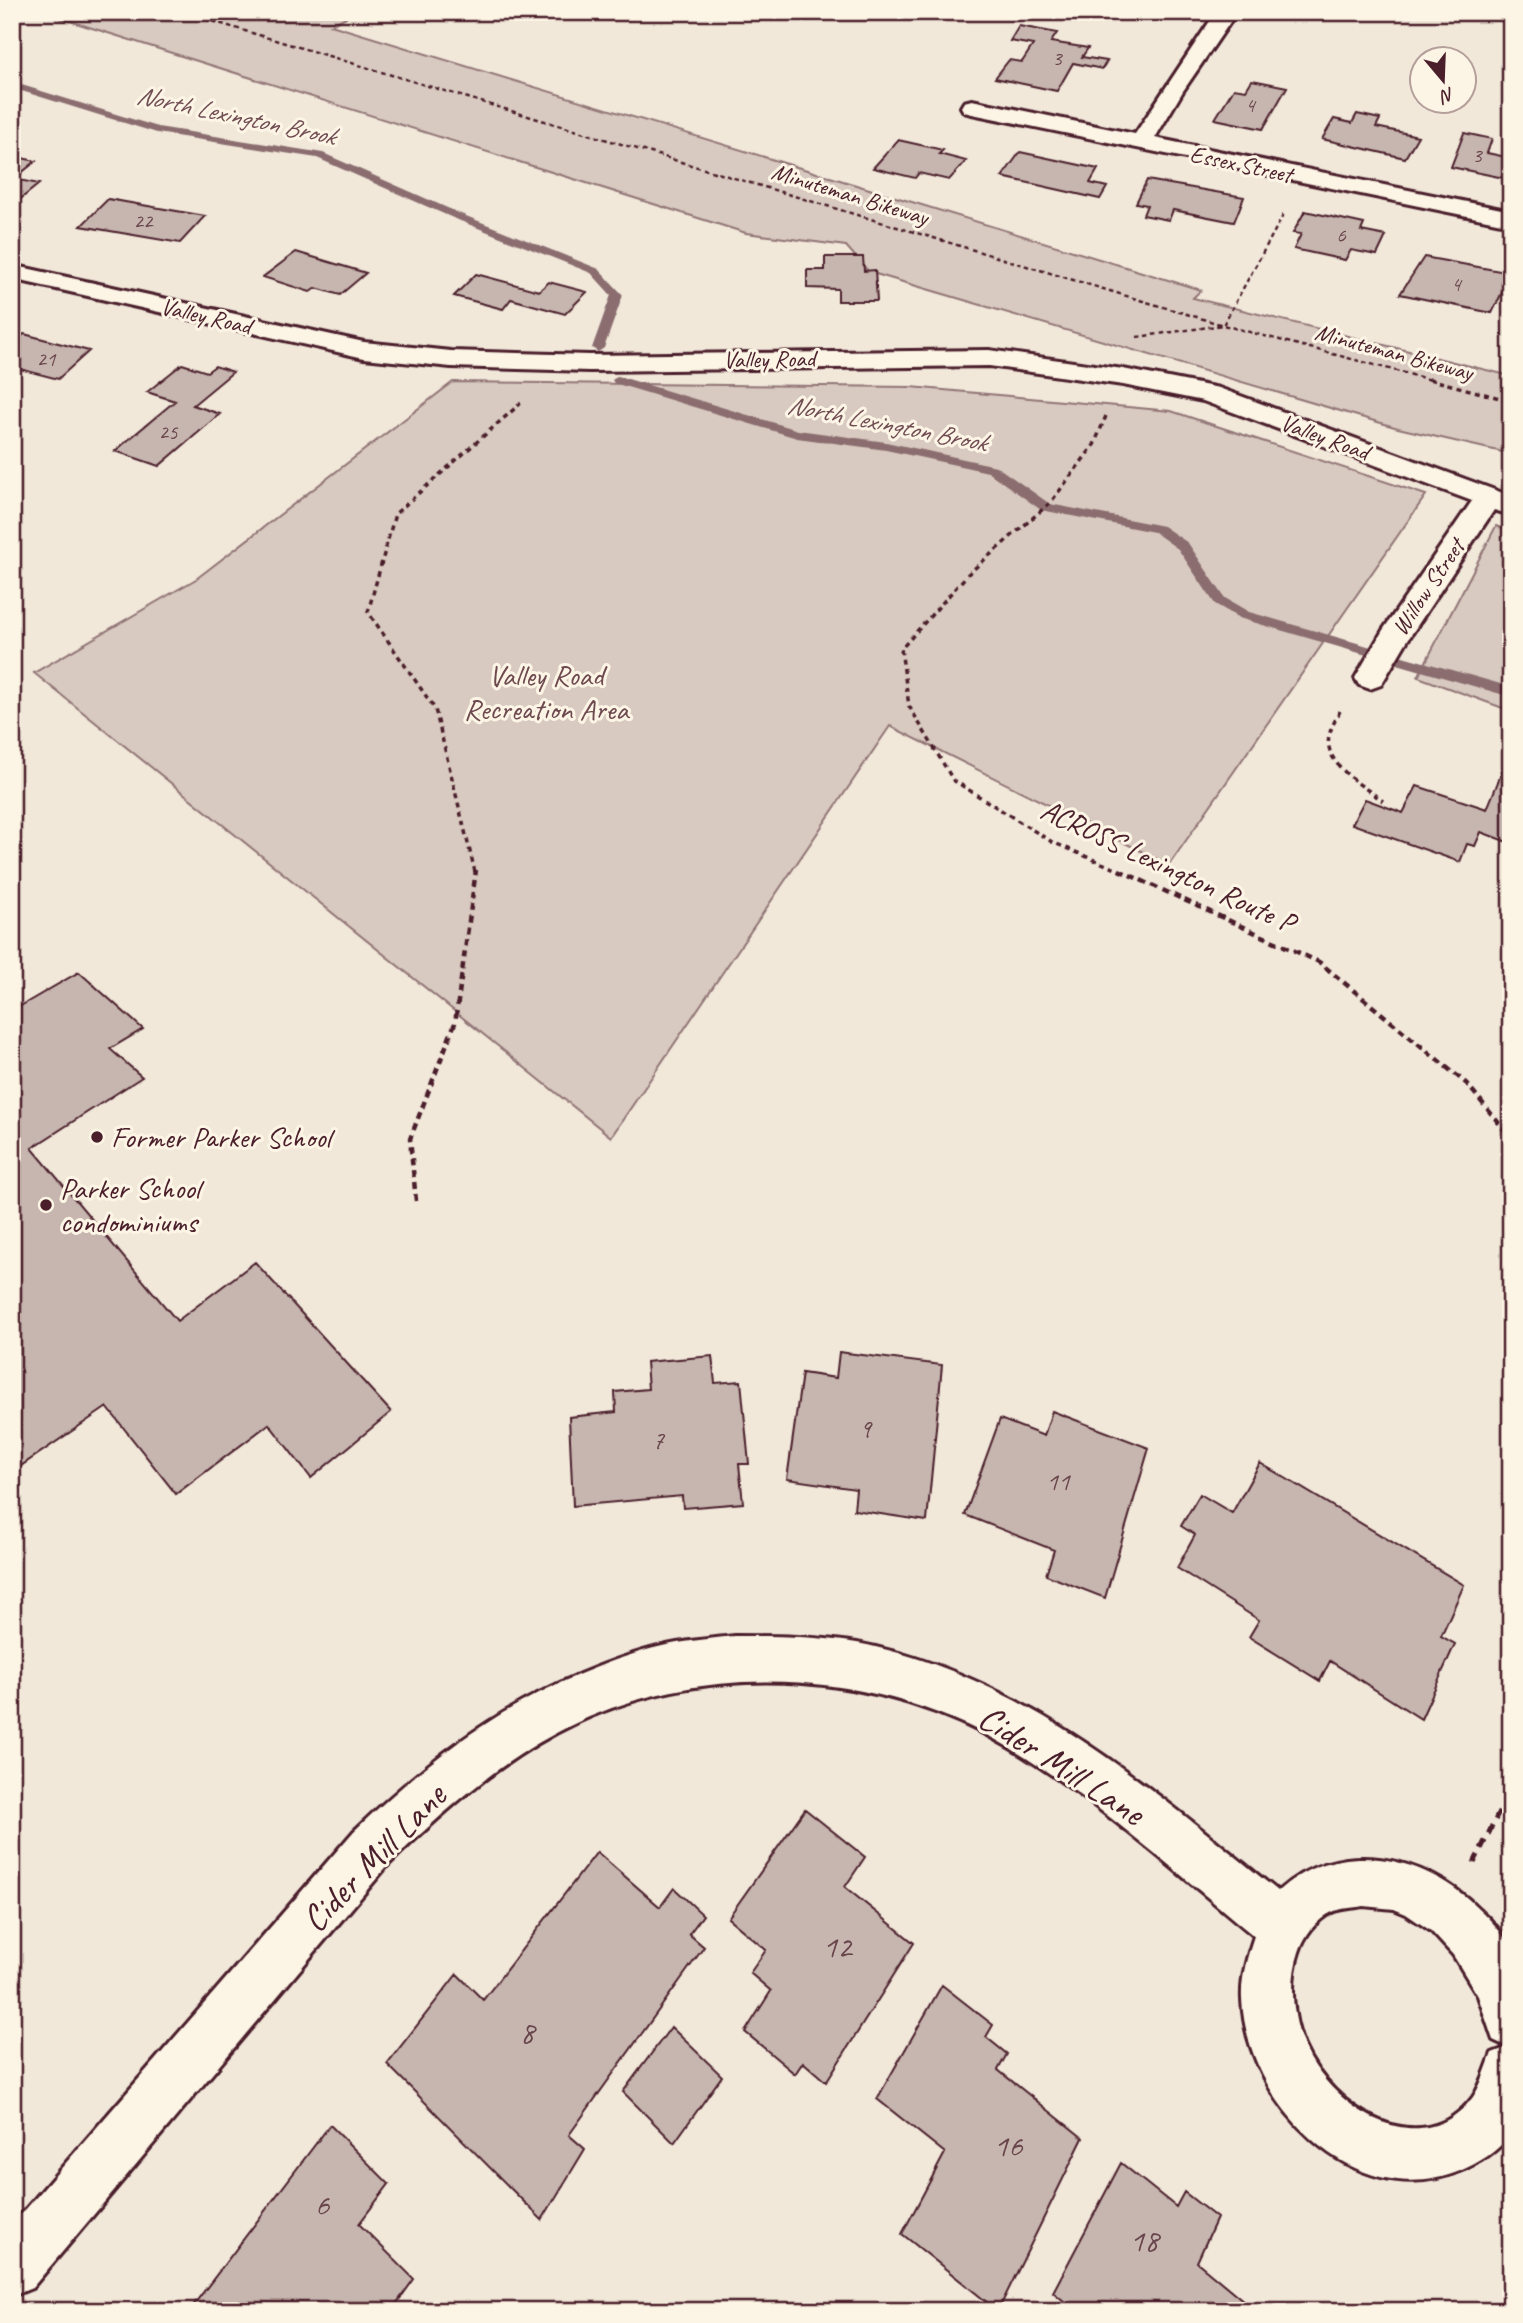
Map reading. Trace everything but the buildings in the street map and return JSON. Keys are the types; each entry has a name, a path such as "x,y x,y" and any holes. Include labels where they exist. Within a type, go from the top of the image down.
{"street":[{"path":"1141,142 1172,91 1227,12"},
{"name":"Essex Street","path":"972,107 1511,218"},
{"name":"Valley Road","path":"12,272 364,350 451,359 611,362 989,358 1123,377 1210,394 1499,502"},
{"name":"Willow Street","path":"1370,678 1394,636 1499,502"},
{"name":"Cider Mill Lane","path":"12,2268 371,1848 437,1786 560,1706 618,1681 663,1669 731,1659 792,1657 826,1661 911,1681 965,1701 1024,1730 1090,1774 1282,1927"},
{"path":"1511,2022 1503,1988 1489,1961 1470,1935 1449,1913 1423,1896 1396,1885 1369,1880 1343,1883 1319,1891 1298,1906 1282,1927 1271,1951 1266,1979 1268,2009 1275,2039 1287,2070 1305,2096 1328,2120 1354,2138 1382,2151 1410,2155 1438,2153 1463,2144 1484,2127 1499,2105 1511,2072"}],"path":[{"name":"Minuteman Bikeway","path":"182,12 1223,325 1511,401"},
{"path":"1223,325 1303,177"},
{"path":"416,1201 410,1139 455,1023 476,868 435,709 368,612 395,514 534,392 533,362"},
{"name":"ACROSS Lexington Route P","path":"1123,377 1094,445 1051,502 968,574 901,649 909,706 953,780 1052,842 1162,888 1319,962 1467,1084 1511,1138"},
{"path":"1340,711 1328,740 1332,754 1347,772 1383,801"},
{"path":"1449,1913 1511,1788"}],"green space":[{"path":"41,12 355,12 331,25 1201,290 1193,298 1511,376 1511,454 1398,428 869,272 846,246 746,233"},
{"name":"Valley Road Recreation Area","path":"453,382 911,387 1171,411 1426,495 1169,865 890,726 611,1137 34,673 196,579"},
{"path":"1496,526 1511,532 1511,711 1418,677"}],"waterway":[{"name":"North Lexington Brook","path":"12,85 157,130 319,155 457,216 595,271 617,295 598,348"},
{"name":"North Lexington Brook","path":"618,380 797,434 886,446 992,469 1046,507 1158,529 1183,546 1220,601 1244,615 1511,692"}],"place":[{"name":"Former Parker School","path":"97,1137"},
{"name":"Parker School condominiums","path":"46,1205"}]}
